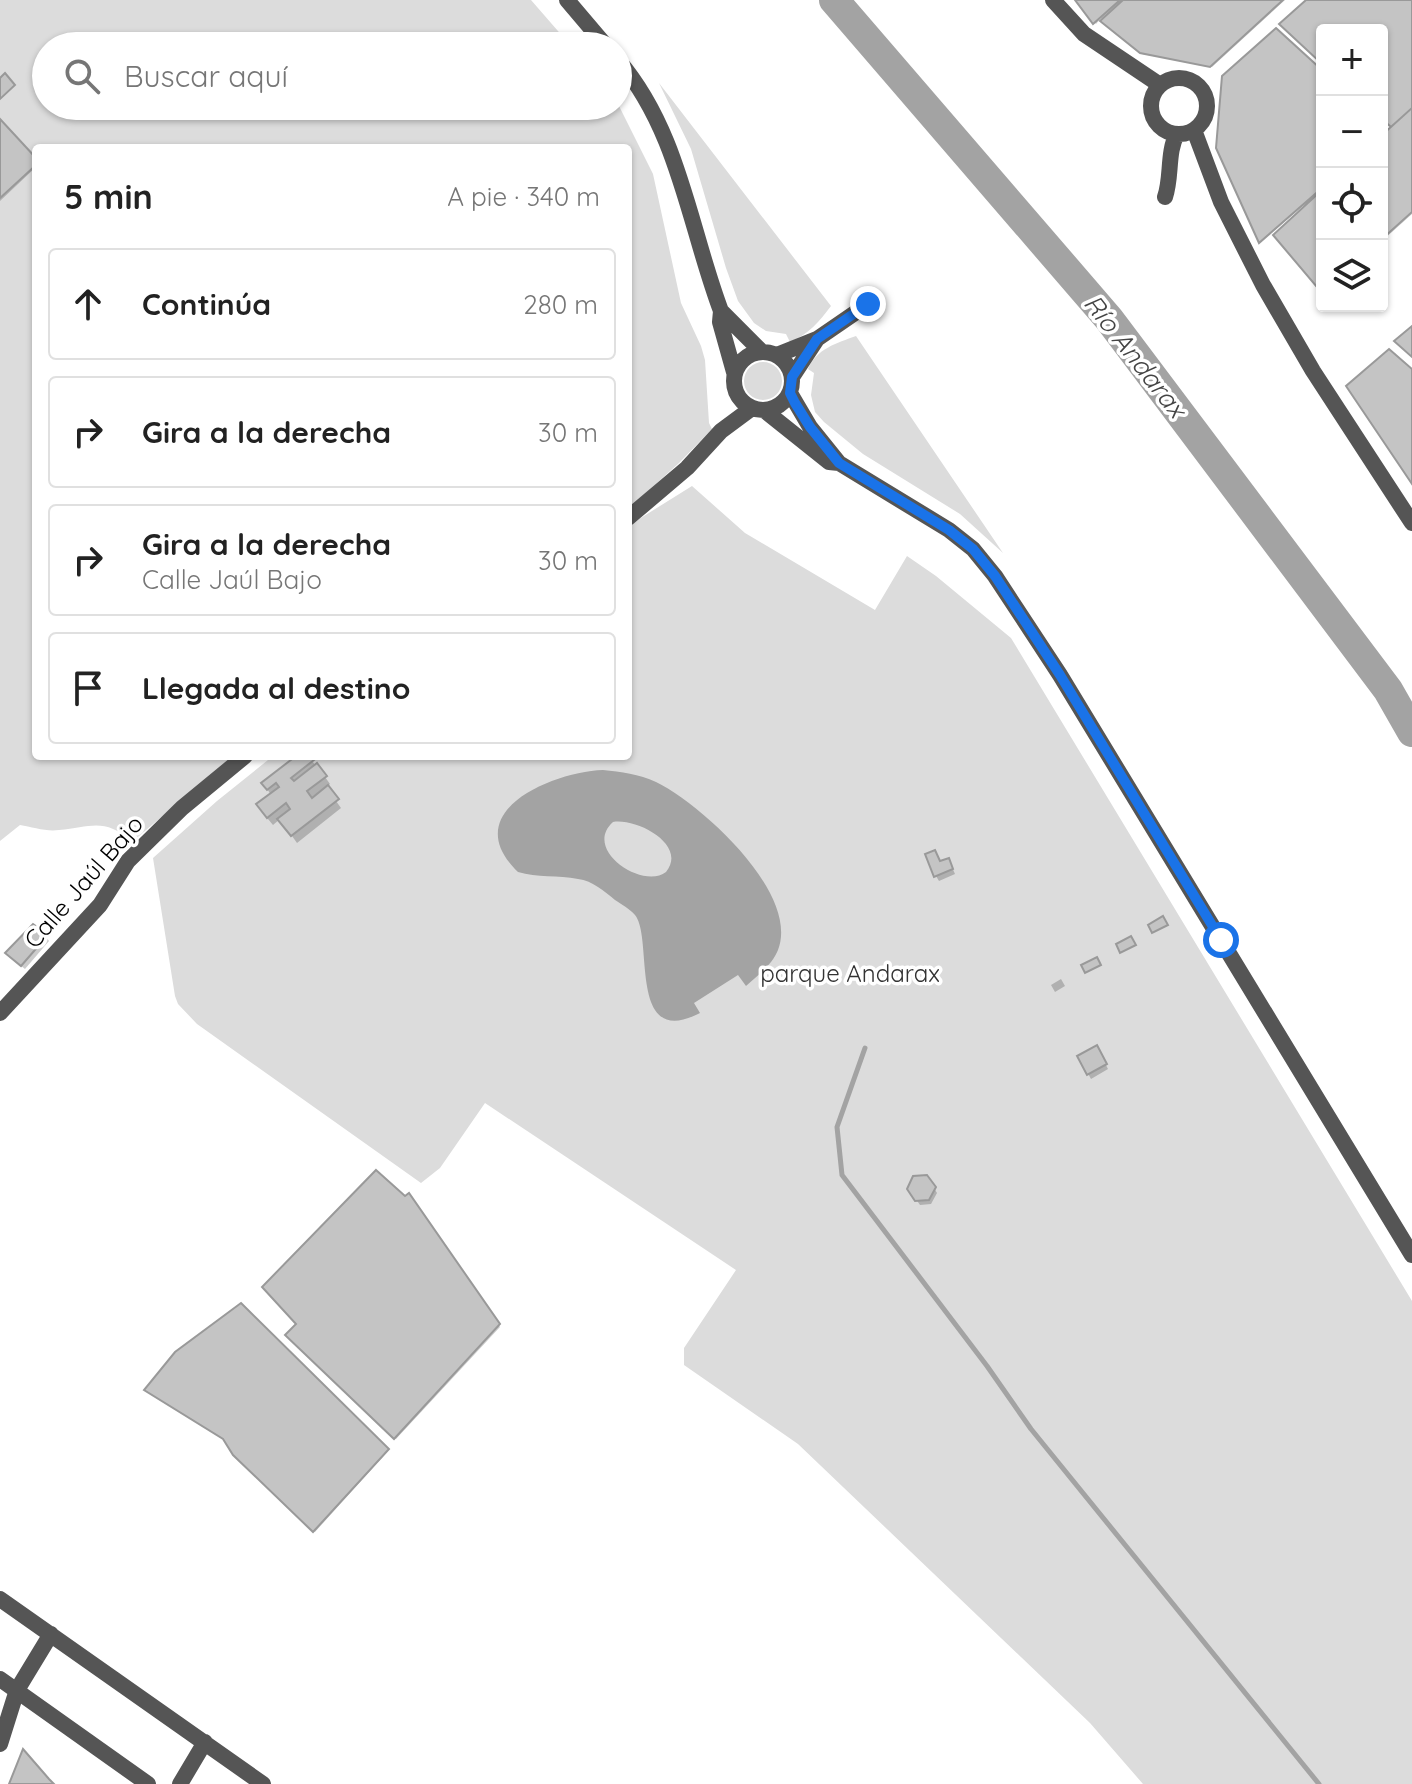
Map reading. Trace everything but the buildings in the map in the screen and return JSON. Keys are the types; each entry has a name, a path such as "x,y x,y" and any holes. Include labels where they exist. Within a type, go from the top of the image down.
{"street":[{"path":"567,0 594,32"},
{"path":"1053,0 1084,34 1160,85"},
{"path":"632,76 667,142 721,311 720,322 737,395 808,448 829,462 839,463"},
{"path":"1176,78 1193,81 1200,87 1207,101 1207,110 1205,118 1194,130 1177,134 1160,127 1154,119 1151,101 1160,85 1176,78"},
{"path":"1194,130 1221,202 1263,285 1313,371 1412,523"},
{"path":"1165,197 1172,145 1177,134"},
{"path":"734,372 749,354 769,353 817,339 868,304"},
{"path":"721,311 769,353 787,364 791,385 810,427 839,463 949,530 973,549 995,576 1060,675 1412,1255"},
{"path":"632,515 687,468 721,431 758,409 784,402 817,339"},
{"path":"721,431 737,395"},
{"name":"Calle Jaúl Bajo","path":"0,1013 100,905 128,861 182,808 240,760"},
{"path":"0,1599 263,1784"},
{"path":"0,1744 17,1690 51,1634"},
{"path":"0,1679 148,1784"},
{"path":"180,1784 205,1742"}],"green space":[{"path":"0,0 531,0 559,32 32,32 32,120 626,120 653,174 681,303 705,360 712,429 632,505 632,144 32,144 32,760 228,760 132,842 105,826 45,830 20,825 0,841"},
{"path":"659,83 831,306 813,327 797,339 790,342 786,334 766,331 754,323 738,301 691,149"},
{"path":"856,336 1003,553 960,514 863,454 815,412 811,395 814,373 808,369 816,356"},
{"path":"763,362 777,367 782,381 777,395 763,400 749,395 744,381 749,367"},
{"name":"parque Andarax","path":"692,486 745,533 875,610 907,556 1011,638 1412,1301 1412,1784 1143,1784 1090,1723 798,1444 684,1365 684,1348 736,1270 485,1103 440,1168 421,1183 197,1024 178,1004 153,858 268,760 632,760 632,524"}],"shaded area":[{"path":"603,770 637,775 656,782 697,810 742,853 775,903 781,927 778,950 764,970 746,986 738,975 694,1003 700,1013 677,1021 662,1017 652,1005 647,987 640,927 635,915 589,882 518,872 502,850 498,831 504,814 518,799 537,787 582,772","holes":["613,822 646,829 665,843 671,862 666,872 644,876 619,864 610,855 605,844 605,833"]}],"waterway":[{"name":"Río Andarax","path":"834,0 1109,319 1388,690 1412,732"},
{"path":"865,1048 837,1127 842,1175 1031,1429 1319,1784"}],"route":[{"path":"868,304 817,339 792,377 790,393 795,403 839,463 949,530 973,549 995,576 1060,675 1221,940"}]}
